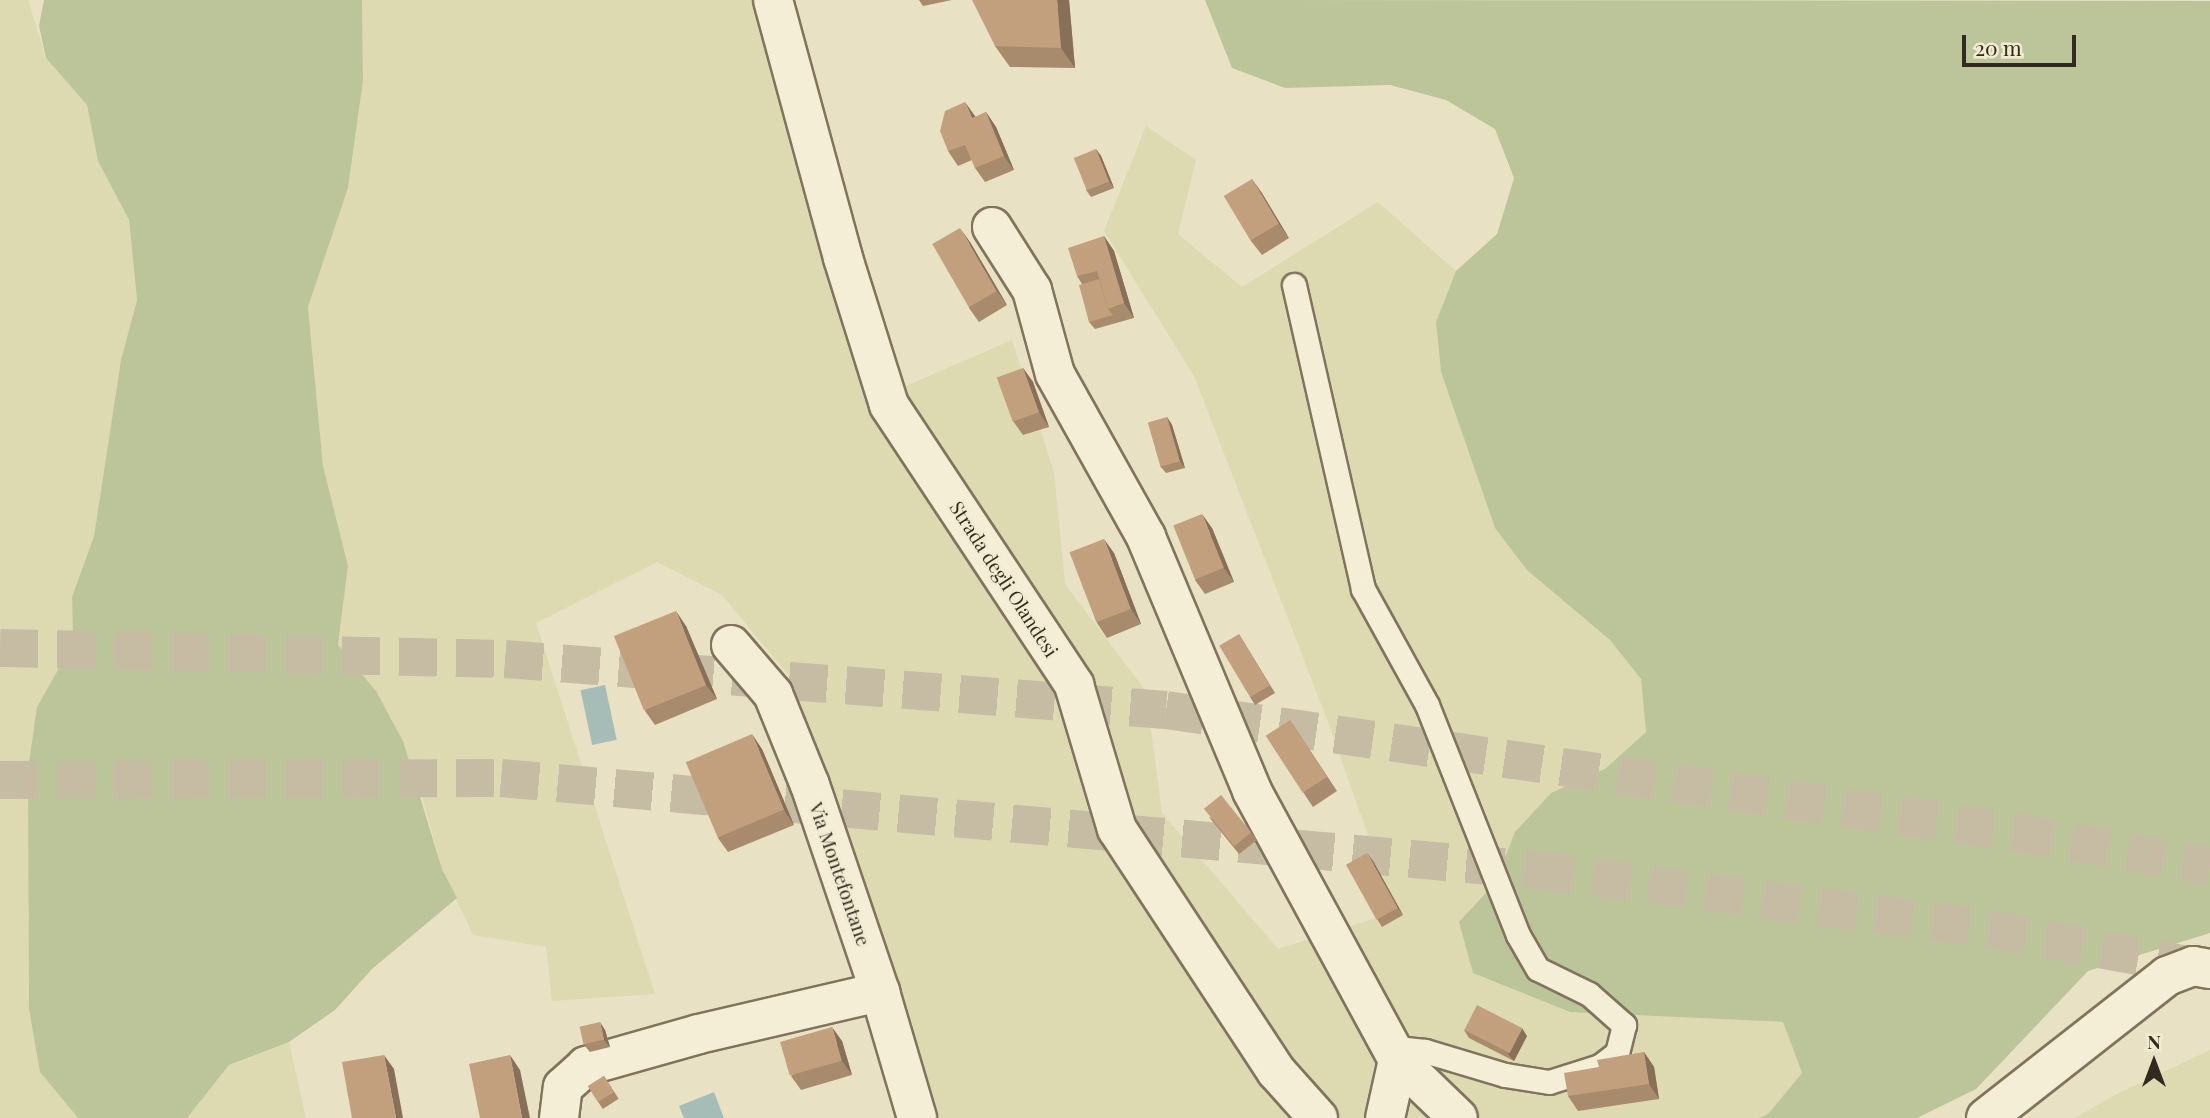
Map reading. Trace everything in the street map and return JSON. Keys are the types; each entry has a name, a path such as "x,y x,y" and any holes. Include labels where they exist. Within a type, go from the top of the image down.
{"street":[{"name":"Strada degli Olandesi","path":"773,0 889,405 1074,685 1117,829 1276,1071 1318,1118"},
{"path":"992,227 1032,290 1055,374 1146,537 1252,791 1394,1054 1458,1118"},
{"name":"Via Montefontane","path":"731,645 773,694 810,785 880,992 917,1118"},
{"path":"1986,1118 2167,976 2193,966 2210,969"},
{"path":"559,1118 563,1087 586,1066 699,1034 880,992"},
{"path":"1385,1118 1394,1054"}],"lane":[{"path":"1294,285 1363,589 1427,705 1518,935 1538,969 1589,994 1624,1025 1617,1053 1601,1066 1549,1082 1505,1075 1425,1051 1394,1054"}],"shaded area":[{"path":"0,0 28,0 46,58 87,105 98,161 129,220 137,300 121,360 94,536 72,597 73,643 37,707 28,920 70,1108 78,1118 0,1118"},
{"path":"362,0 782,0 871,401 1012,340 1054,472 1065,584 1146,691 1162,813 1278,949 1395,912 1328,722 1194,376 1104,231 1146,126 1196,160 1178,234 1242,287 1378,202 1456,271 1436,322 1441,372 1495,528 1610,640 1641,679 1646,732 1605,769 1551,793 1515,832 1570,1012 1783,1022 1802,1073 1768,1114 1759,1118 938,1118 890,957 788,675 722,595 657,562 536,623 655,994 552,1001 546,947 473,935 442,869 421,793 376,691 338,645 348,566 323,466 308,307 348,188 363,81"},
{"path":"289,1042 306,1118 187,1118 229,1065"},
{"path":"2210,1050 2210,1118 2075,1118 2115,1095"}],"green space":[{"path":"44,0 362,0 363,81 348,188 308,307 323,466 348,566 338,645 376,691 403,741 442,869 457,898 372,969 335,1010 289,1042 229,1065 187,1118 78,1118 40,1072 29,1009 28,770 37,707 73,643 72,597 94,536 121,360 137,300 129,220 98,161 87,105 46,58 39,26"},
{"path":"1205,0 2210,1 2210,933 2088,971 1976,1089 1917,1118 1759,1118 1768,1114 1802,1073 1783,1022 1570,1012 1473,973 1459,922 1495,883 1515,832 1551,793 1605,769 1646,732 1641,679 1610,640 1527,570 1495,528 1441,372 1436,322 1456,271 1497,234 1514,178 1495,129 1446,100 1390,85 1285,88 1232,68"}],"water":[{"path":"605,685 617,740 592,745 581,690"},
{"path":"714,1092 724,1118 684,1118 679,1106"}],"building":[{"path":"972,0 1057,0 1061,48 995,46"},
{"path":"965,102 972,118 986,112 1004,156 975,168 965,145 948,151 940,131 945,111"},
{"path":"1096,149 1109,181 1087,190 1074,158"},
{"path":"1252,179 1279,224 1250,241 1224,196"},
{"path":"960,228 996,291 969,307 932,244"},
{"path":"1104,236 1124,303 1108,309 1097,271 1077,276 1068,248"},
{"path":"1099,279 1108,309 1113,315 1089,322 1079,285"},
{"path":"1023,368 1039,412 1013,422 997,378"},
{"path":"1167,417 1180,461 1160,467 1148,423"},
{"path":"1202,514 1224,568 1195,579 1173,526"},
{"path":"1104,539 1131,609 1096,622 1069,552"},
{"path":"676,611 706,685 644,710 614,636"},
{"path":"1239,634 1270,685 1250,697 1219,646"},
{"path":"1290,720 1327,777 1303,793 1266,736"},
{"path":"752,734 784,809 718,838 686,762"},
{"path":"1221,795 1251,832 1234,846 1204,809"},
{"path":"1367,853 1398,908 1377,920 1346,865"},
{"path":"1477,1005 1522,1028 1510,1053 1464,1030"},
{"path":"600,1022 604,1040 584,1044 580,1027"},
{"path":"832,1027 842,1061 790,1076 780,1042"},
{"path":"1644,1052 1649,1084 1568,1096 1564,1073 1599,1067 1597,1060"},
{"path":"384,1055 396,1118 352,1118 342,1062"},
{"path":"510,1055 522,1118 480,1118 469,1064"},
{"path":"604,1076 614,1092 598,1102 588,1086"}],"tunnel":[{"path":"0,648 505,659 1166,710 2015,832 2210,866"},
{"path":"0,780 501,778 1536,870 1989,929 2209,969"}]}
